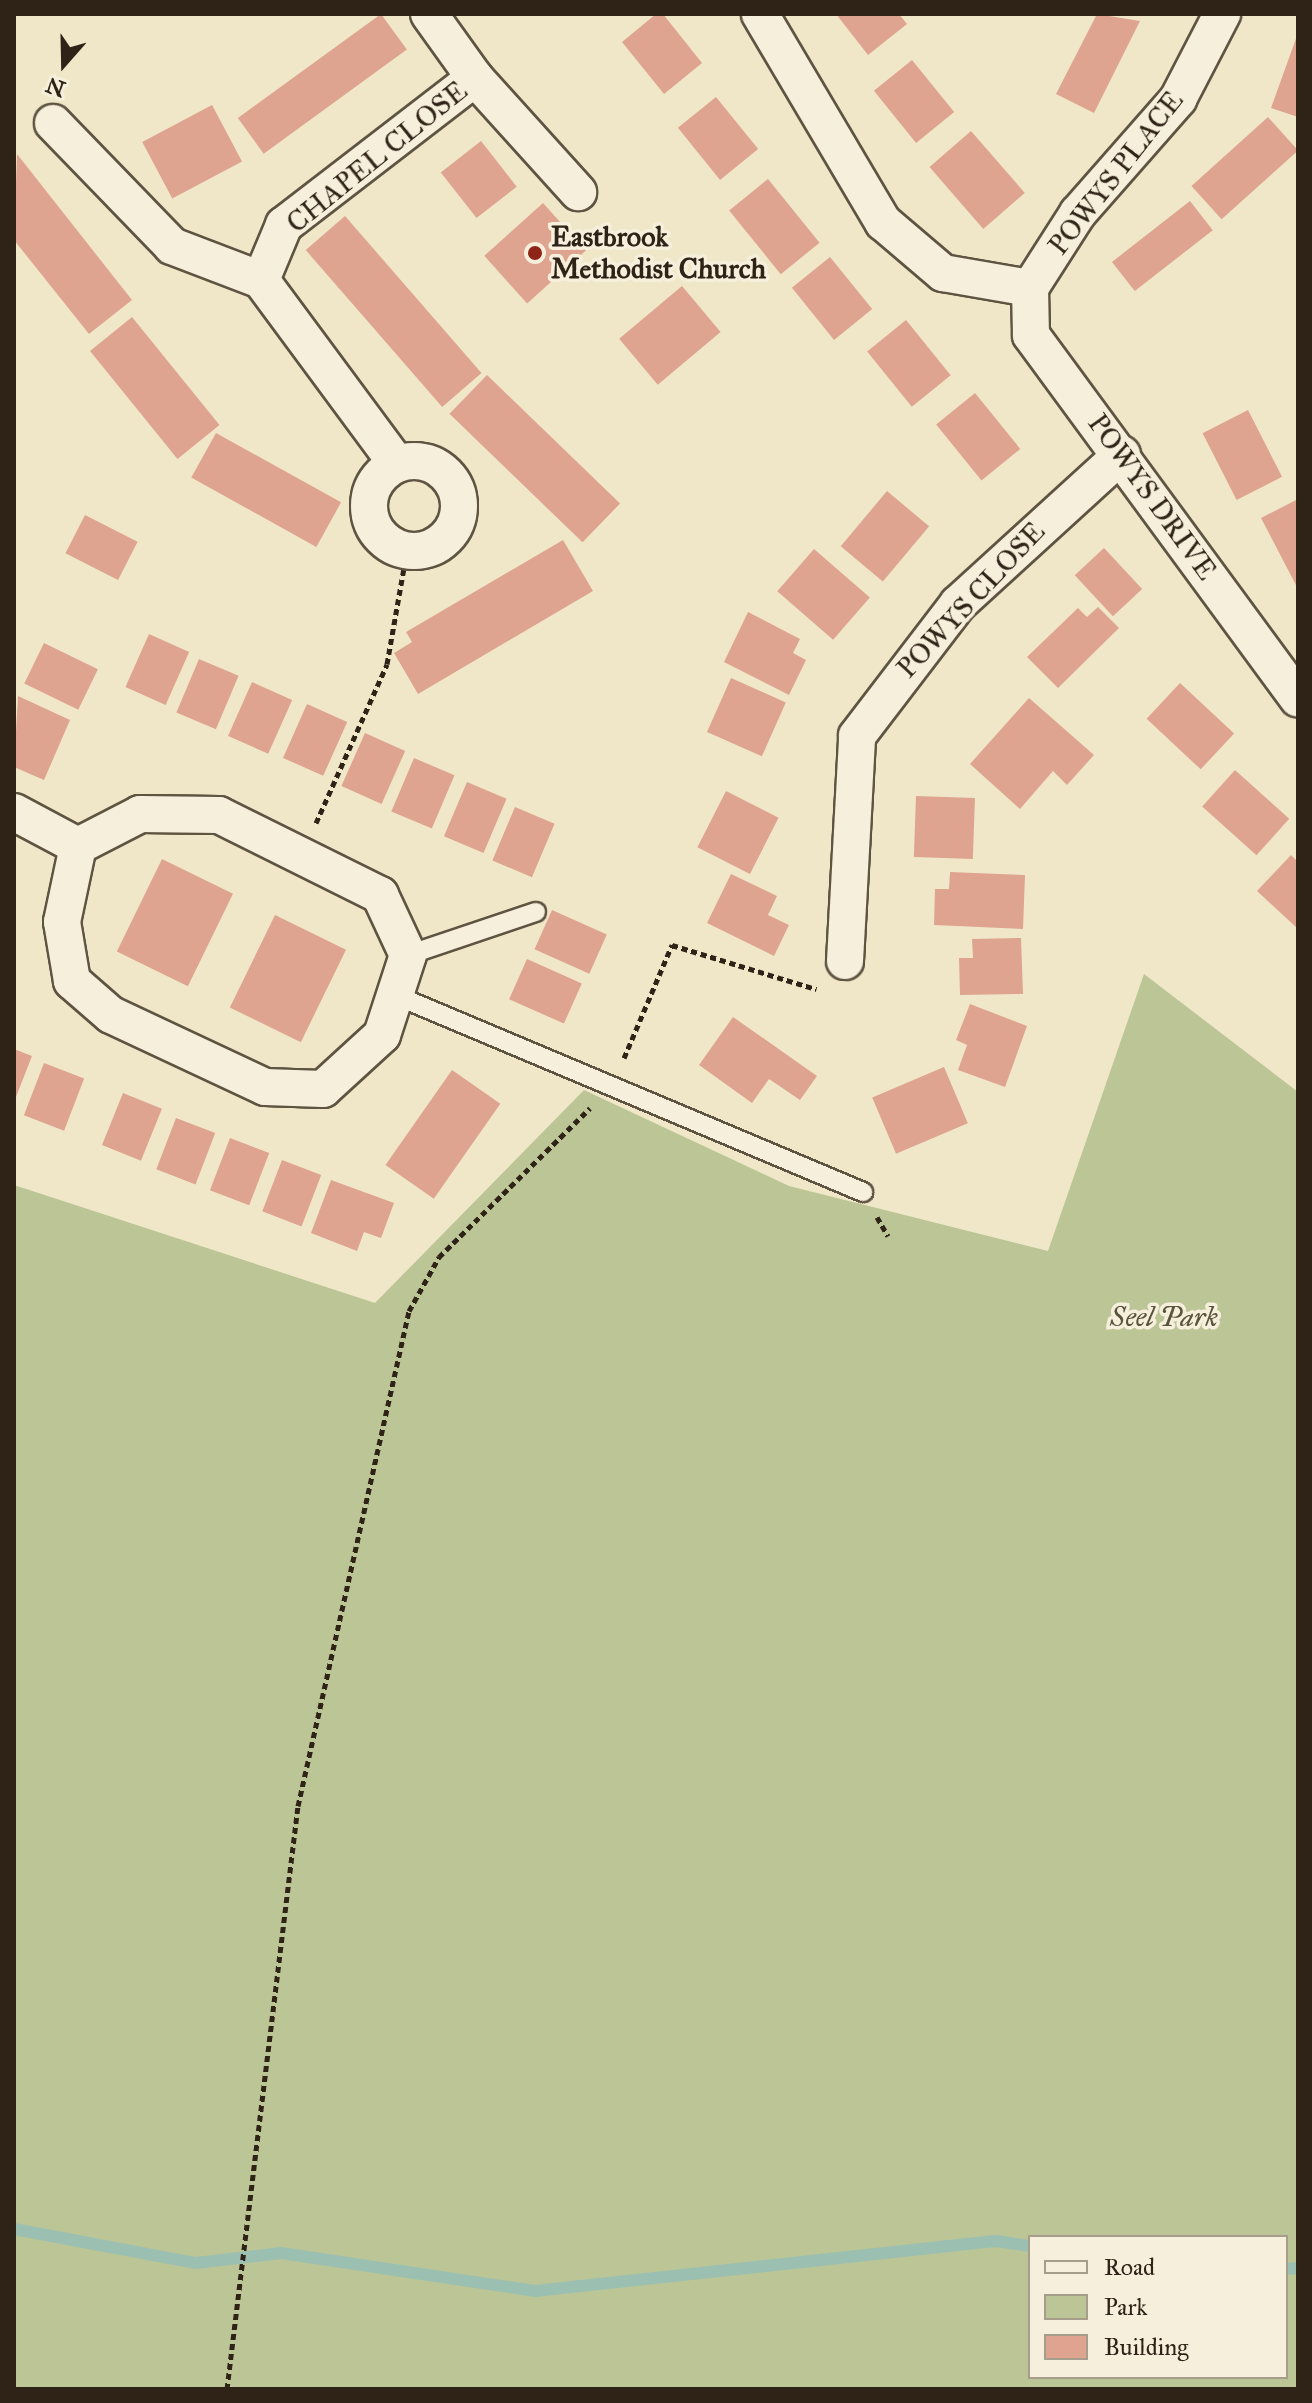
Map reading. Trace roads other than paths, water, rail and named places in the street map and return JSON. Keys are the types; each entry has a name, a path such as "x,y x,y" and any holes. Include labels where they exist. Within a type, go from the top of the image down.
{"street":[{"path":"429,14 475,78 578,192"},
{"path":"760,14 883,222 943,273 1030,288"},
{"name":"POWYS PLACE","path":"1030,288 1078,213 1178,99 1222,14"},
{"name":"CHAPEL CLOSE","path":"261,280 284,225 475,78"},
{"path":"53,123 172,246 261,280 397,464"},
{"name":"POWYS DRIVE","path":"1030,288 1031,335 1122,454 1298,698"},
{"name":"POWYS CLOSE","path":"845,961 857,736 885,692 958,604 1122,454"},
{"path":"428,463 451,480 458,494 457,519 445,540 407,551 378,534 368,508 378,478 397,464 428,463"},
{"path":"14,812 78,846"},
{"path":"140,814 219,815 302,853 380,895 408,955 382,1035 323,1089 265,1087 111,1015 72,981 62,922 78,846 140,814"}],"lane":[{"path":"408,955 536,912"},
{"path":"395,995 863,1192"}],"waterway":[{"path":"14,2229 196,2263 281,2253 535,2291 997,2241 1028,2246"},
{"path":"1288,2269 1298,2268"}],"place":[{"name":"Eastbrook Methodist Church","path":"535,253"}],"park label":[{"name":"Seel Park","path":"1164,1317"}]}
